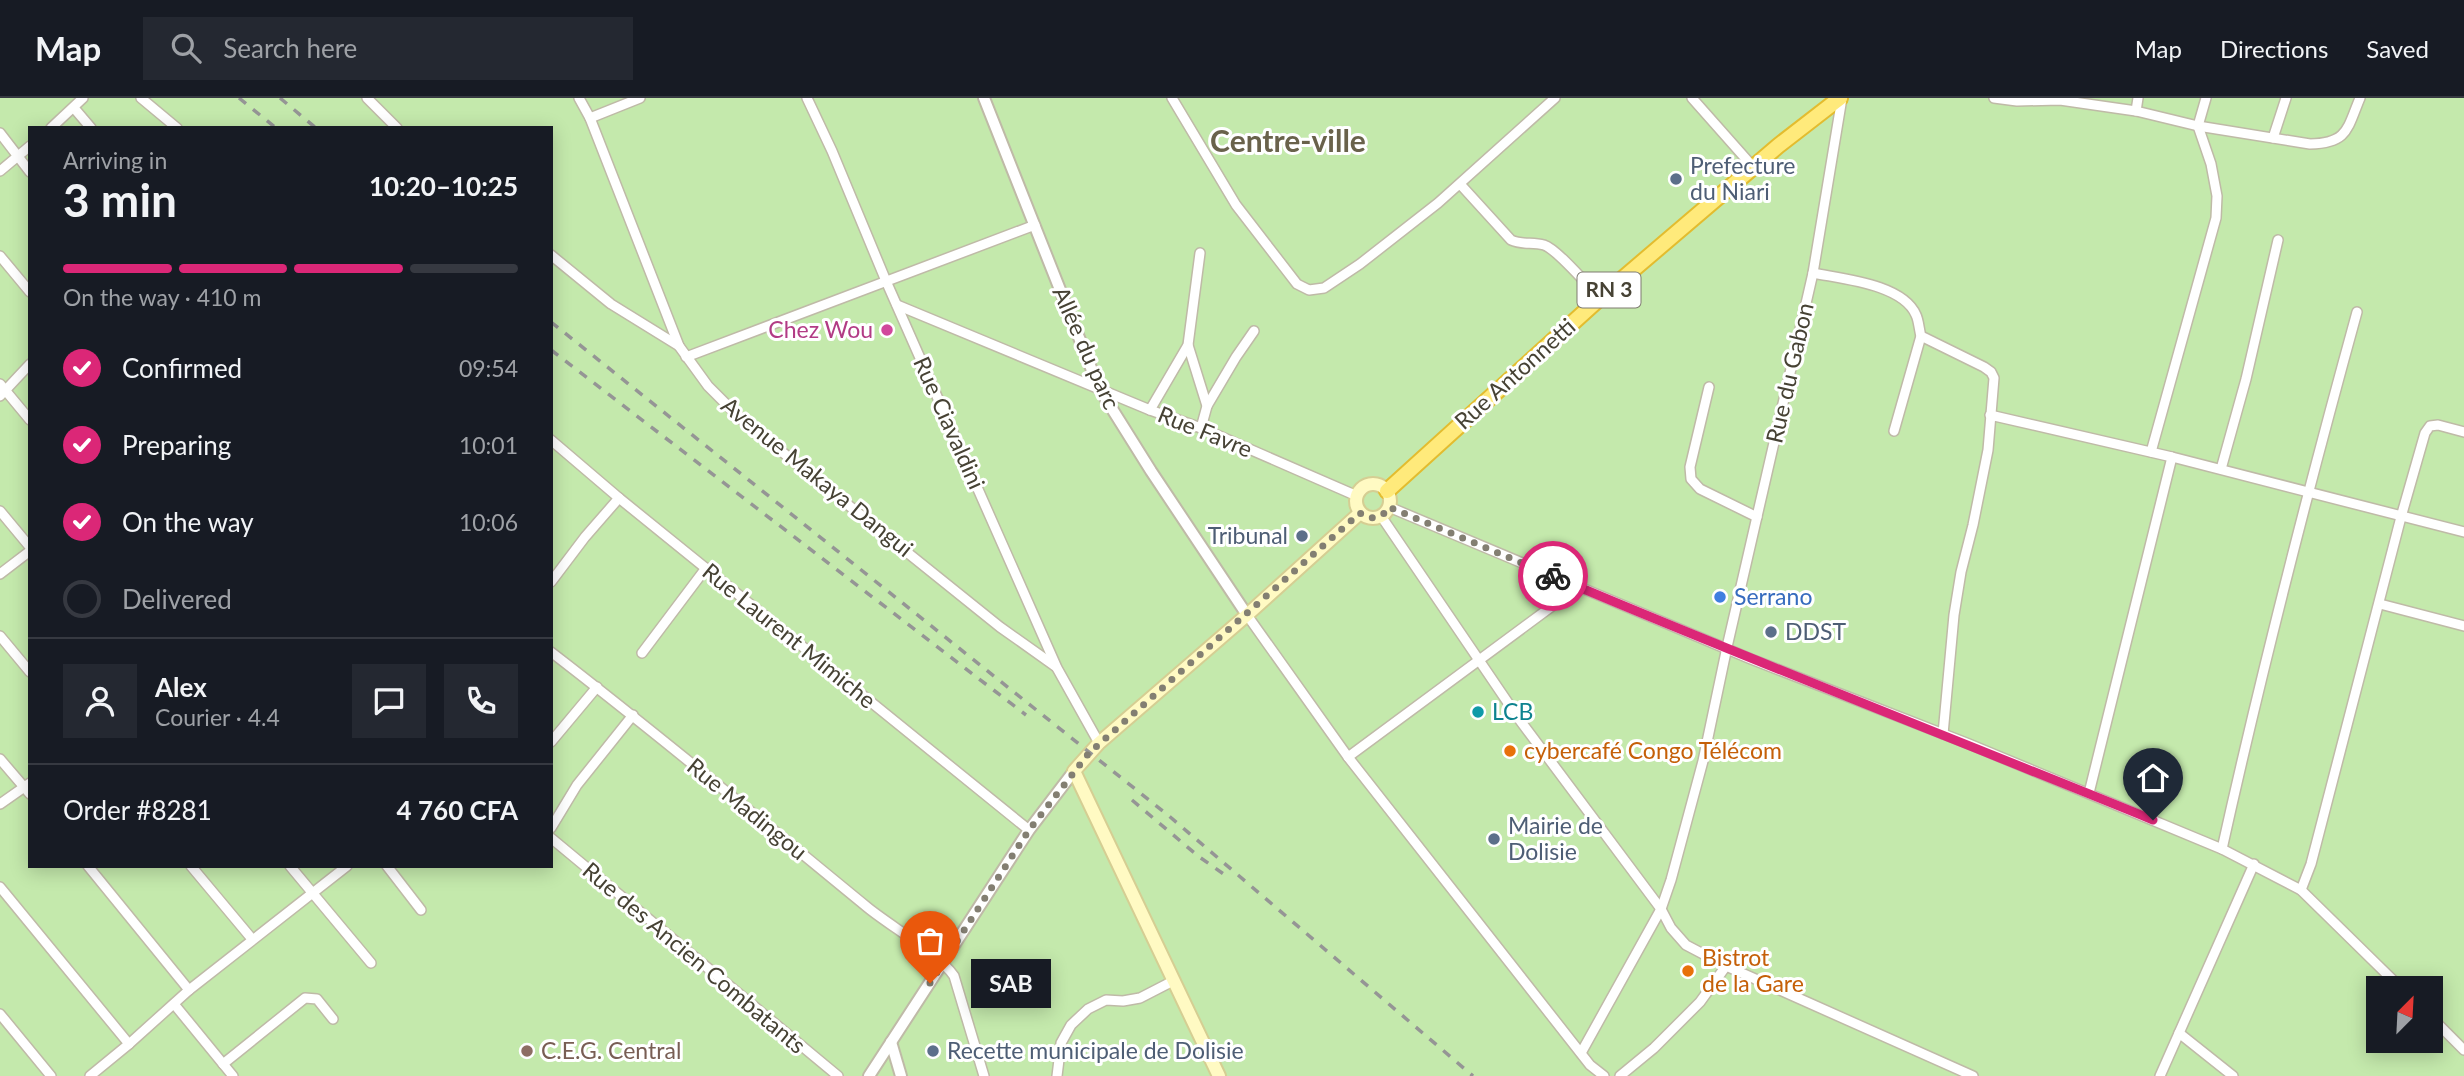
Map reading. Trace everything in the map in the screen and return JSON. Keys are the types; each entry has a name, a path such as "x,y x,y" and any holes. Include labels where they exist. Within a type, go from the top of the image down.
{"highway":[{"name":"Rue Antonnetti","path":"1387,492 1600,298 1778,146 1841,98"}],"main road":[{"path":"1367,485 1381,486 1387,492 1390,499 1385,511 1370,518 1360,513 1357,496 1367,485"},
{"path":"1219,1076 1074,771 1099,743 1360,513"}],"street":[{"path":"53,126 83,98"},
{"path":"141,98 175,126"},
{"path":"368,98 395,126"},
{"path":"579,98 590,118 679,346"},
{"path":"590,118 640,98"},
{"name":"Rue Ciavaldini","path":"807,98 1057,668 1099,743"},
{"name":"Allée du parc","path":"984,98 1099,388 1247,615"},
{"path":"1172,98 1236,205 1297,284 1309,290 1324,288 1360,264 1460,184 1555,98"},
{"path":"1692,98 1754,168"},
{"name":"Rue du Gabon","path":"1581,1053 1661,909 1671,880 1703,761 1813,273 1841,98"},
{"path":"1994,98 2017,101 2060,100 2136,111 2199,126 2310,144 2328,144 2341,138 2360,98"},
{"path":"2136,111 2138,98"},
{"path":"2151,452 2216,218 2215,186 2199,126 2206,98"},
{"path":"2273,138 2286,98"},
{"path":"74,108 89,126"},
{"path":"0,133 28,170"},
{"path":"0,171 28,148"},
{"path":"1460,184 1511,240 1521,245 1544,245 1554,251 1600,298"},
{"path":"687,357 1035,225"},
{"path":"2221,469 2246,379 2278,240"},
{"path":"1150,410 1188,345 1200,253"},
{"path":"0,256 28,290"},
{"name":"Avenue Makaya Dangui","path":"553,257 611,304 679,346 708,386 740,418 1000,627 1057,668"},
{"path":"1813,273 1888,290 1904,300 1916,314 1921,336 1894,431"},
{"name":"Rue Favre","path":"897,305 1150,410 1201,428 1357,496"},
{"path":"2222,849 2253,709 2357,312"},
{"path":"1201,428 1207,406 1254,331"},
{"path":"1921,336 1991,372 1994,378 1988,450 1954,615 1943,734"},
{"path":"1188,345 1207,406"},
{"path":"28,366 2,390 28,418"},
{"path":"1709,387 1690,467 1691,479 1700,489 1757,517"},
{"path":"1990,415 2221,469 2464,532"},
{"path":"2301,890 2311,864 2380,604 2400,517 2425,433 2430,426 2438,425 2464,432"},
{"name":"Rue Laurent Mimiche","path":"553,442 1029,830"},
{"path":"2089,793 2172,457"},
{"path":"553,579 584,537 619,498"},
{"path":"0,511 28,546"},
{"path":"1385,511 1943,734 2222,849 2301,890 2389,976"},
{"path":"1385,511 1518,719 1686,945 1726,967 1973,1076"},
{"path":"0,574 28,551"},
{"path":"642,653 706,568"},
{"path":"1348,757 1578,587"},
{"path":"2380,604 2464,626"},
{"path":"1247,615 1348,757 1521,980 1590,1065 1604,1076"},
{"path":"0,636 28,670"},
{"name":"Rue Madingou","path":"553,654 634,715 887,924 943,964"},
{"path":"553,741 597,687"},
{"path":"553,825 577,785 634,715"},
{"path":"0,759 28,788 0,804"},
{"path":"869,1076 1029,830 1074,771"},
{"name":"Rue des Ancien Combatants","path":"553,840 838,1076"},
{"path":"2160,1076 2254,864"},
{"path":"90,868 189,990"},
{"path":"193,868 252,939"},
{"path":"292,868 371,963"},
{"path":"90,1076 189,990 344,868"},
{"path":"389,868 421,910"},
{"path":"0,887 129,1044"},
{"path":"943,964 954,976 984,1076"},
{"path":"1620,1076 1654,1048 1690,1012 1726,967"},
{"path":"1057,1076 1061,1042 1071,1025 1088,1009 1106,1000 1140,998 1173,981"},
{"path":"223,1064 305,998 317,999 333,1019"},
{"path":"174,1004 233,1076"},
{"path":"0,1014 51,1076"},
{"path":"2443,1029 2464,1050"},
{"path":"2179,1033 2233,1076"},
{"path":"891,1042 901,1076"}],"green space":[{"path":"0,98 2464,98 2464,1076 0,1076"}],"railway":[{"path":"239,98 274,126"},
{"path":"280,98 314,126"},
{"path":"553,324 1169,816 1473,1076"},
{"path":"553,352 1026,715"},
{"path":"1132,800 1198,856 1225,875"}],"way so far":[{"path":"930,983 1029,830 1089,753 1360,513 1376,518 1389,507 1553,576"}],"place":[{"name":"Prefecture du Niari","path":"1676,179"},
{"name":"Chez Wou","path":"887,330"},
{"name":"Tribunal","path":"1302,536"},
{"name":"Serrano","path":"1720,597"},
{"name":"DDST","path":"1771,632"},
{"name":"LCB","path":"1478,712"},
{"name":"cybercafé Congo Télécom","path":"1510,751"},
{"name":"Mairie de Dolisie","path":"1494,839"},
{"name":"Bistrot de la Gare","path":"1688,971"},
{"name":"SAB","path":"930,983"},
{"name":"C.E.G. Central","path":"527,1051"},
{"name":"Recette municipale de Dolisie","path":"933,1051"}],"district":[{"name":"Centre-ville","path":"1288,142"}],"route":[{"path":"1553,576 1751,659 1969,744 2153,820"}]}
